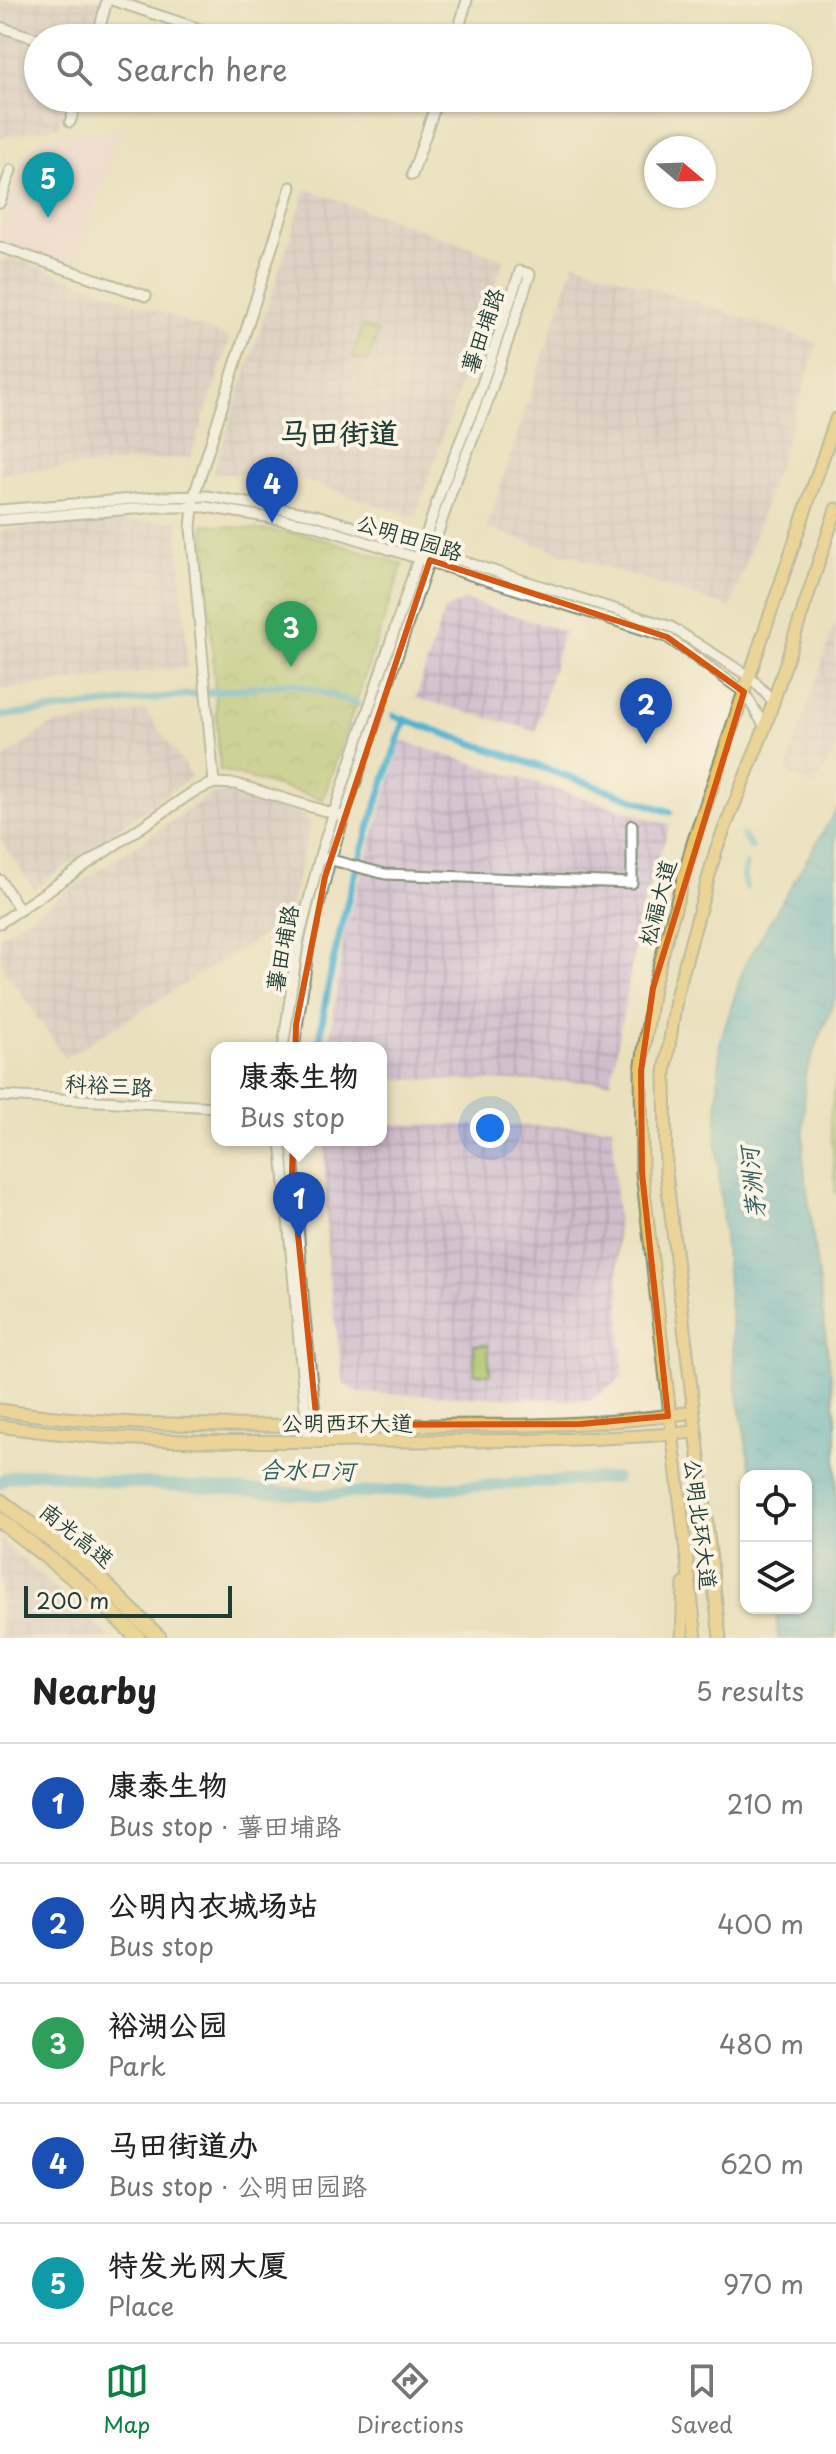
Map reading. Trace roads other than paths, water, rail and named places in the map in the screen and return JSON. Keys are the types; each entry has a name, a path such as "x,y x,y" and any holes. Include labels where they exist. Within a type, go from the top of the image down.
{"highway":[{"name":"南光高速","path":"0,1501 90,1570 159,1638"},
{"name":"南光高速","path":"0,1520 89,1590 138,1638"}],"main road":[{"name":"松福大道","path":"668,1416 642,1173 641,1071 653,988 693,843 836,419"},
{"name":"松福大道","path":"692,1412 666,1172 665,1073 677,993 716,850 765,727 836,509"},
{"name":"公明西环大道","path":"0,1410 113,1424 312,1425 581,1424 692,1412"},
{"name":"公明北环大道","path":"692,1412 720,1638"},
{"name":"公明北环大道","path":"668,1416 696,1638"},
{"name":"公明西环大道","path":"0,1426 115,1439 313,1441 695,1432"},
{"path":"682,1638 686,1555"}],"street":[{"path":"101,24 109,0 184,24"},
{"path":"460,24 467,0"},
{"path":"0,27 24,35"},
{"path":"70,122 73,112"},
{"path":"412,175 433,112"},
{"path":"0,202 11,170"},
{"path":"214,783 191,528 193,502 291,187"},
{"path":"0,247 146,296"},
{"name":"薯田埔路","path":"284,1042 293,969 325,858 424,559 530,274 520,271 428,548"},
{"name":"公明田园路","path":"0,510 193,502 280,506 428,548 671,627 750,677 772,700"},
{"name":"公明田园路","path":"0,520 193,502 278,516 667,637 744,692 765,727"},
{"path":"0,923 193,792 214,783 236,784 339,816"},
{"path":"325,858 385,874 632,883 632,825"},
{"name":"薯田埔路","path":"295,1042 325,858"},
{"path":"0,880 20,910"},
{"name":"科裕三路","path":"0,1096 211,1107"},
{"path":"282,1146 312,1425"},
{"path":"292,1146 313,1441"}],"water":[{"name":"茅洲河","path":"836,810 836,996 805,1075 803,1158 836,1417 836,1638 778,1638 776,1614 812,1614 812,1470 751,1470 736,1385 716,1138 720,1042 745,964"}],"waterway":[{"path":"0,716 292,683 357,704"},
{"path":"394,716 670,812"},
{"path":"320,1042 342,923 405,720"},
{"path":"743,836 751,847"},
{"path":"746,864 743,876 746,887"},
{"name":"合水口河","path":"0,1483 5,1478 42,1472 90,1480 317,1495 615,1478"}],"place":[{"name":"特发光网大厦","path":"48,218"},
{"name":"马田街道办","path":"272,523"},
{"name":"裕湖公园","path":"291,667"},
{"name":"公明内衣城场站","path":"646,744"},
{"name":"康泰生物","path":"299,1238"}],"district":[{"name":"马田街道","path":"339,431"}]}
